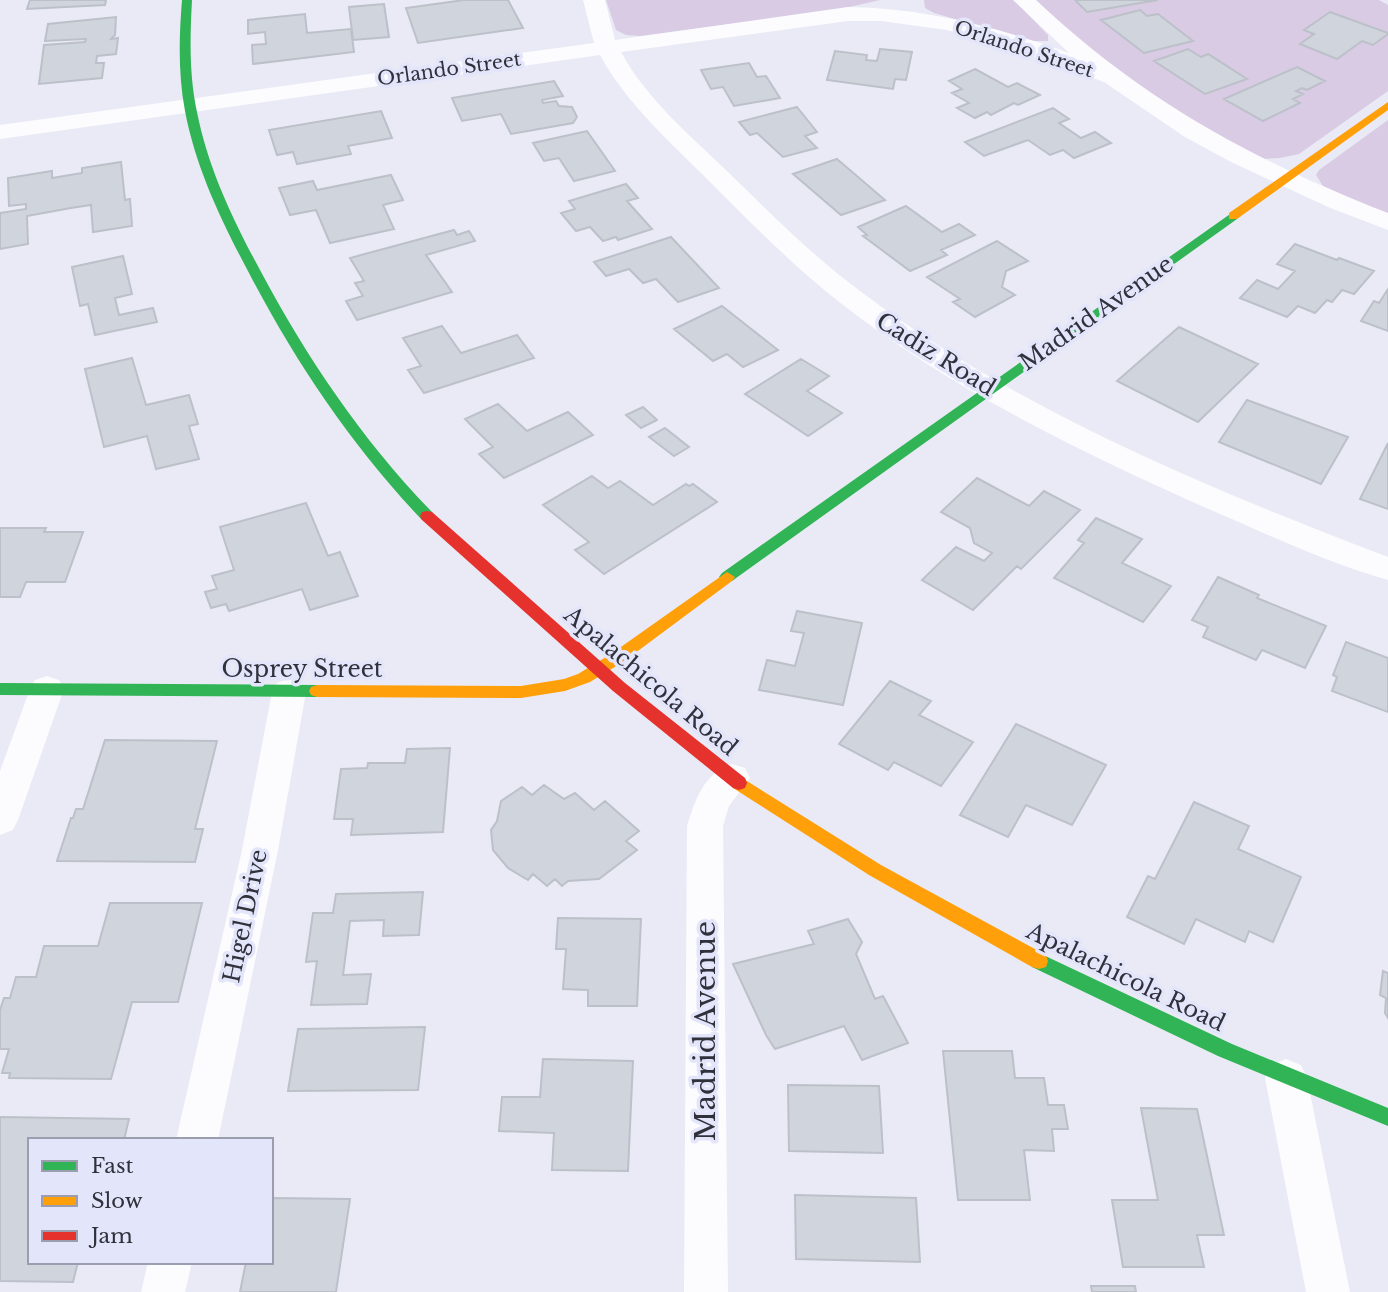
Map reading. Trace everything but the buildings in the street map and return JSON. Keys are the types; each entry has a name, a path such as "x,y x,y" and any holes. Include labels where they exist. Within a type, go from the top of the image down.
{"street":[{"name":"Apalachicola Road","path":"187,0 183,46 188,105 201,160 229,228 301,356 362,445 450,538 600,671 732,778 850,856 1023,953 1121,1003 1286,1078 1388,1117"},
{"name":"Cadiz Road","path":"594,0 607,47 657,113 732,189 822,273 867,310 990,388 1151,469 1251,514 1388,569"},
{"path":"1024,0 1066,42 1107,76 1206,141 1283,180 1388,222"},
{"name":"Orlando Street","path":"0,132 906,7 959,27 1059,57 1107,76"},
{"name":"Madrid Avenue","path":"600,671 668,619 1388,105"},
{"name":"Osprey Street","path":"0,689 535,691 572,684 600,671"},
{"path":"0,820 47,689"},
{"name":"Higel Drive","path":"197,1138 260,850 289,692"},
{"name":"Madrid Avenue","path":"706,1292 705,826 713,800 732,778"},
{"path":"1286,1078 1328,1292"},
{"path":"163,1292 170,1264"}],"shaded area":[{"path":"606,0 880,0 836,10 640,36 626,35 616,30"},
{"path":"924,0 1014,0 1048,35 1048,41 1030,41 934,13 925,8"},
{"path":"1034,0 1379,0 1388,5 1388,91 1299,154 1263,159 1245,154 1113,69"},
{"path":"1388,120 1388,215 1323,186 1316,175 1319,170"}],"traffic: fast":[{"path":"187,0 185,56 191,111 202,155 227,218 276,311 334,404 378,462 427,516"},
{"path":"727,577 1233,216"},
{"path":"0,689 317,691"},
{"path":"1039,961 1225,1050 1388,1117"}],"traffic: slow":[{"path":"1233,216 1388,105"},
{"path":"317,691 521,692 565,685 584,678 617,658 727,577"},
{"path":"739,783 875,870 1039,961"}],"traffic: jam":[{"path":"427,516 619,687 739,783"}]}
